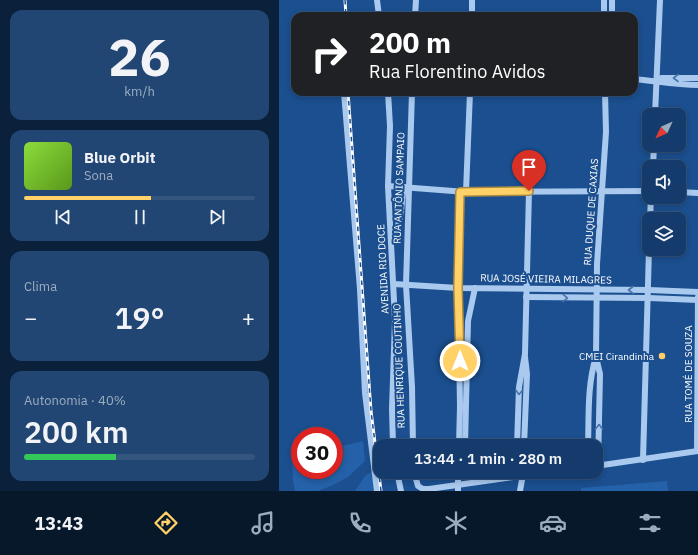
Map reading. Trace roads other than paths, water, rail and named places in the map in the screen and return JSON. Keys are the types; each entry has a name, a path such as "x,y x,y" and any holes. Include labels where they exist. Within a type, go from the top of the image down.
{"street":[{"path":"377,0 378,12"},
{"path":"415,12 416,0"},
{"path":"472,0 472,12"},
{"path":"604,0 604,12"},
{"path":"612,12 613,0"},
{"path":"655,108 660,0"},
{"path":"656,81 661,78 698,78"},
{"path":"638,79 656,81 662,84 698,85"},
{"path":"344,96 360,289 365,393 377,491"},
{"name":"AVENIDA RIO DOCE","path":"388,96 390,126 388,186 392,238 395,342 392,409 393,439"},
{"name":"RUA ANTÔNIO SAMPAIO","path":"406,284 407,187 412,96"},
{"path":"459,439 458,288 470,96"},
{"name":"RUA DUQUE DE CAXIAS","path":"598,439 600,374 597,358 597,290 599,232 606,132 605,96"},
{"path":"388,186 463,192 642,191"},
{"path":"392,238 396,230 407,187"},
{"path":"524,439 527,374 525,354 529,191"},
{"path":"686,192 698,192"},
{"path":"643,460 649,298 649,256"},
{"name":"RUA JOSÉ VIEIRA MILAGRES","path":"394,284 458,288 698,292"},
{"name":"RUA HENRIQUE COUTINHO","path":"406,284 412,387 413,439"},
{"path":"465,439 468,321 475,288"},
{"path":"526,297 698,300"},
{"name":"RUA TOMÉ DE SOUZA","path":"698,297 698,451"},
{"path":"517,439 519,387 525,354"},
{"name":"RUA DUQUE DE CAXIAS","path":"588,439 590,388 593,367 597,358"},
{"path":"603,465 698,451"},
{"path":"398,479 401,491"},
{"path":"416,479 417,484 423,489 458,488 495,479"},
{"path":"518,479 520,484"},
{"path":"519,491 522,479"}],"railway":[{"path":"345,0 346,12"},
{"path":"348,96 371,411 381,491"}],"place":[{"name":"CMEI Cirandinha","path":"662,356"}]}
